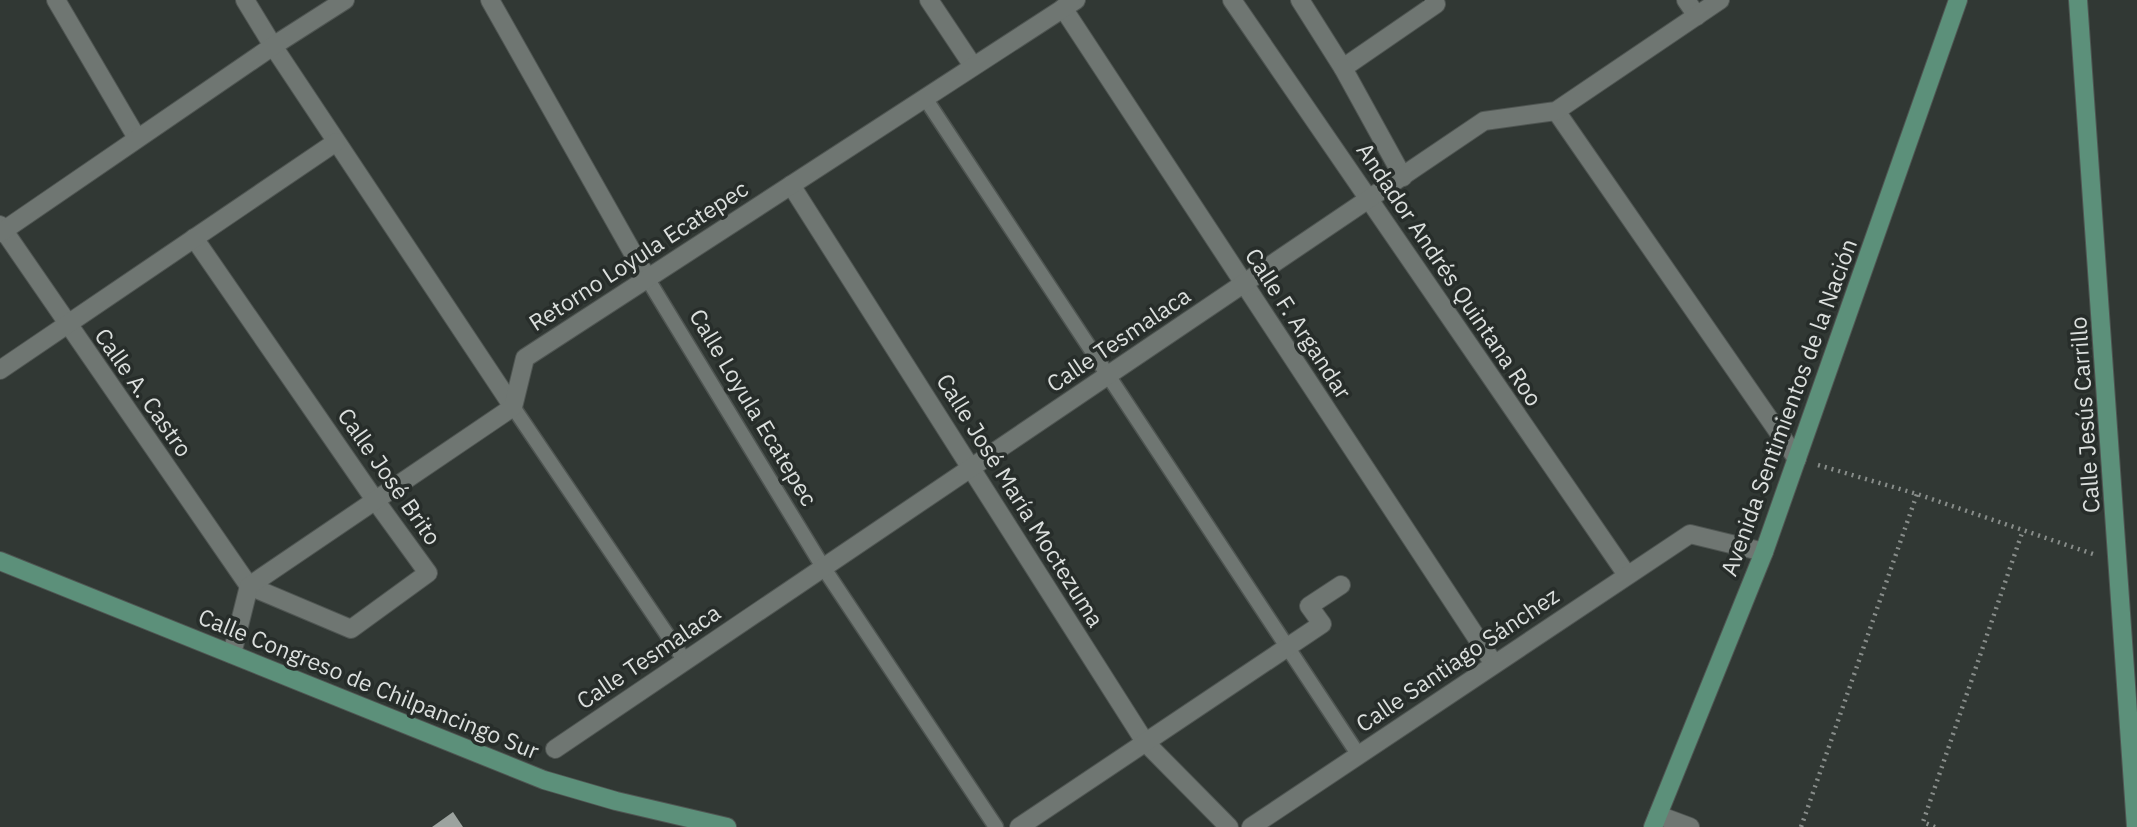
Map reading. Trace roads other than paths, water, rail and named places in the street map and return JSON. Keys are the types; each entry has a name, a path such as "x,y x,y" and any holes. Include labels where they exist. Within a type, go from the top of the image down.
{"street":[{"path":"56,0 137,138"},
{"path":"232,654 249,586 513,407 245,0"},
{"path":"1,229 345,0"},
{"name":"Calle Loyula Ecatepec","path":"490,0 647,278"},
{"path":"929,0 973,66"},
{"name":"Andador Andrés Quintana Roo","path":"1232,0 1628,575"},
{"path":"1300,0 1343,68 1403,177"},
{"path":"1343,68 1436,4 1434,0"},
{"path":"1686,0 1697,16"},
{"name":"Calle Tesmalaca","path":"555,749 1484,121 1556,111 1720,0"},
{"name":"Avenida Sentimientos de la Nación","path":"1655,821 1763,552 1958,0"},
{"name":"Calle Jesús Carrillo","path":"2078,0 2136,827"},
{"name":"Retorno Loyula Ecatepec","path":"513,407 525,358 1070,4"},
{"name":"Calle F. Argandar","path":"1070,4 1244,283 1494,664"},
{"path":"1556,111 1797,459"},
{"path":"0,370 336,142"},
{"name":"Calle José María Moctezuma","path":"791,185 1145,742 1228,827"},
{"name":"Calle A. Castro","path":"1,229 249,586"},
{"name":"Calle José Brito","path":"194,238 428,573 351,629 249,586"},
{"name":"Calle Santiago Sánchez","path":"1251,827 1690,534 1763,552"},
{"name":"Calle Congreso de Chilpancingo Sur","path":"0,561 544,780 617,801 727,827"},
{"path":"1019,827 1322,624 1309,606 1341,585"},
{"path":"1655,821 1690,827"}],"lane":[{"path":"925,98 1358,754"},
{"name":"Calle Loyula Ecatepec","path":"647,278 823,567 996,827"},
{"path":"513,407 685,661"}]}
